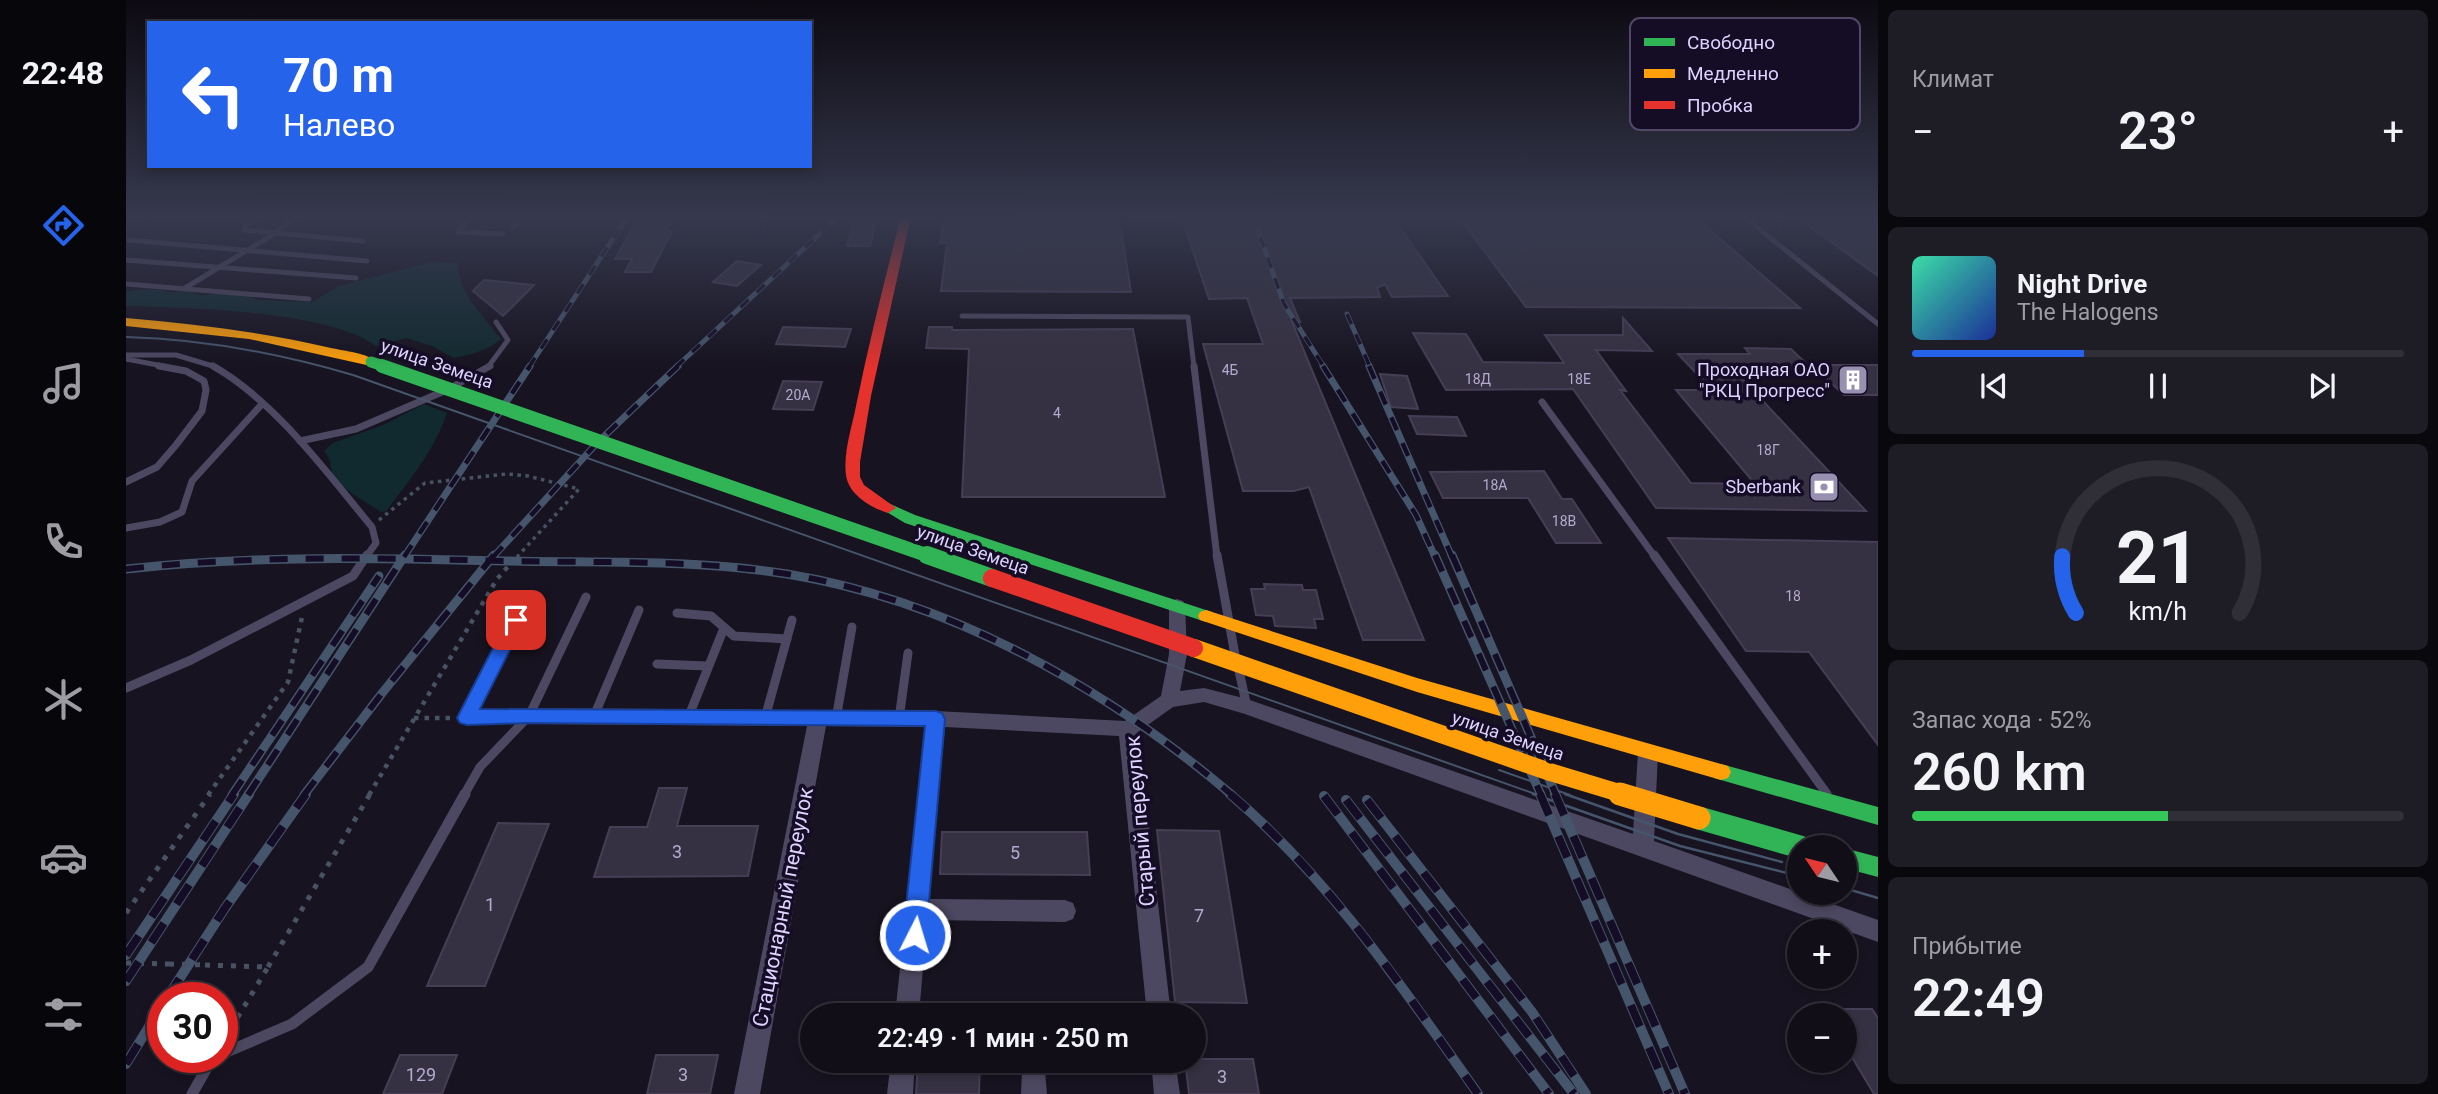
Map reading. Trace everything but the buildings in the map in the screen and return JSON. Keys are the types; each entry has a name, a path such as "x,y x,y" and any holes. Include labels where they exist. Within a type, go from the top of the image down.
{"main road":[{"path":"895,267 858,433 852,475 866,497 910,519 1417,685 1878,816"},
{"name":"улица Земеца","path":"126,322 204,327 275,336 371,362 1550,772 1787,844"},
{"path":"1857,861 1878,867"}],"street":[{"path":"1177,605 1178,654 1169,700 1204,695 1247,708 1878,931"},
{"name":"Старый переулок","path":"1157,1003 1128,729 1169,700"},
{"path":"529,716 936,719 1128,729"},
{"name":"Стационарный переулок","path":"747,1094 827,719"},
{"path":"908,1003 936,719"},
{"path":"1643,847 1648,752"},
{"path":"917,909 1065,911"},
{"path":"900,1094 902,1073"},
{"path":"1034,1073 1034,1094"},
{"path":"1165,1073 1167,1094"}],"lane":[{"path":"197,267 356,278"},
{"path":"183,289 219,267"},
{"path":"1807,267 1878,324"},
{"path":"126,284 309,299"},
{"path":"962,316 1188,317 1214,538 1227,622 1247,708"},
{"path":"300,441 330,438 363,428 482,372 488,368 508,340 496,322"},
{"path":"126,357 150,352 203,361 225,372 300,441 372,527 376,543 353,576 191,660 126,688"},
{"path":"126,357 186,371 204,381 206,390 202,411 157,467 126,482"},
{"path":"1542,402 1835,805"},
{"path":"126,528 160,522 182,512 192,481 262,404"},
{"path":"528,595 467,718 529,716"},
{"path":"238,1047 292,1024 368,967 480,767 529,716 586,597"},
{"path":"594,716 639,610"},
{"path":"677,613 711,616 734,636 787,639"},
{"path":"765,718 792,620"},
{"path":"688,718 724,628"},
{"path":"827,719 852,628"},
{"path":"899,719 908,653"},
{"path":"657,664 707,666"},
{"path":"192,1094 204,1073"}],"path":[{"path":"238,1016 497,579 579,489 531,477 498,474 452,483 425,482 372,527"},
{"path":"126,913 288,682 305,601"},
{"path":"414,718 467,718"},
{"path":"126,963 268,967"}],"green space":[{"path":"412,267 458,267 467,294 501,339 485,349 454,358 432,346 406,338 376,346 354,334 292,318 220,310 126,306 126,292 148,289 188,291 202,295 237,294 257,300 312,302 339,286"},
{"path":"424,404 447,413 442,426 413,476 386,511 381,512 341,484 332,472 324,451 333,443 383,425"}],"tram line":[{"path":"126,337 241,348 353,375 1538,795"},
{"path":"1499,770 1570,795"},
{"path":"1533,794 1680,846 1787,873"},
{"path":"1565,794 1678,834 1782,862"},
{"path":"1857,892 1878,898"}],"railway":[{"path":"529,367 595,267"},
{"path":"676,367 784,267"},
{"path":"1271,267 1284,304 1324,367"},
{"path":"1347,314 1370,367"},
{"path":"404,557 530,366"},
{"path":"493,557 597,443 678,366"},
{"path":"1323,366 1416,515 1435,557"},
{"path":"1369,366 1452,557"},
{"path":"402,559 405,555"},
{"path":"490,561 494,555"},
{"path":"1435,555 1541,795"},
{"path":"1452,555 1556,795"},
{"path":"126,569 221,561 402,559"},
{"path":"248,795 402,559"},
{"path":"402,559 490,561"},
{"path":"304,795 490,561"},
{"path":"490,561 682,564 752,569 848,587 908,605 1024,654 1079,685 1133,719 1232,795"},
{"path":"232,795 379,576"},
{"path":"126,955 234,794"},
{"path":"126,981 249,794"},
{"path":"177,982 225,908 306,794"},
{"path":"1230,794 1266,827 1333,898 1393,975 1478,1094"},
{"path":"1540,794 1669,1094"},
{"path":"1555,794 1685,1094"},
{"path":"1324,796 1549,1094"},
{"path":"1346,800 1574,1094"},
{"path":"1367,800 1532,1012 1586,1094"},
{"path":"126,1064 147,1030"}],"traffic: fast":[{"path":"371,362 992,578"},
{"path":"888,508 910,519 1206,616"},
{"path":"1721,772 1878,816"},
{"path":"1699,818 1787,843"},
{"path":"1857,861 1878,867"}],"traffic: slow":[{"path":"126,322 249,336 371,362"},
{"path":"1206,616 1417,685 1721,772"},
{"path":"1194,648 1550,772 1699,818"}],"traffic: jam":[{"path":"888,508 859,488 853,477 853,462 894,267"},
{"path":"992,578 1194,648"}],"place":[{"name":"Проходная ОАО \"РКЦ Прогресс\"","path":"1853,380"},
{"name":"Sberbank","path":"1824,487"}],"route":[{"path":"516,620 467,718 529,716 936,719 915,935"}]}
